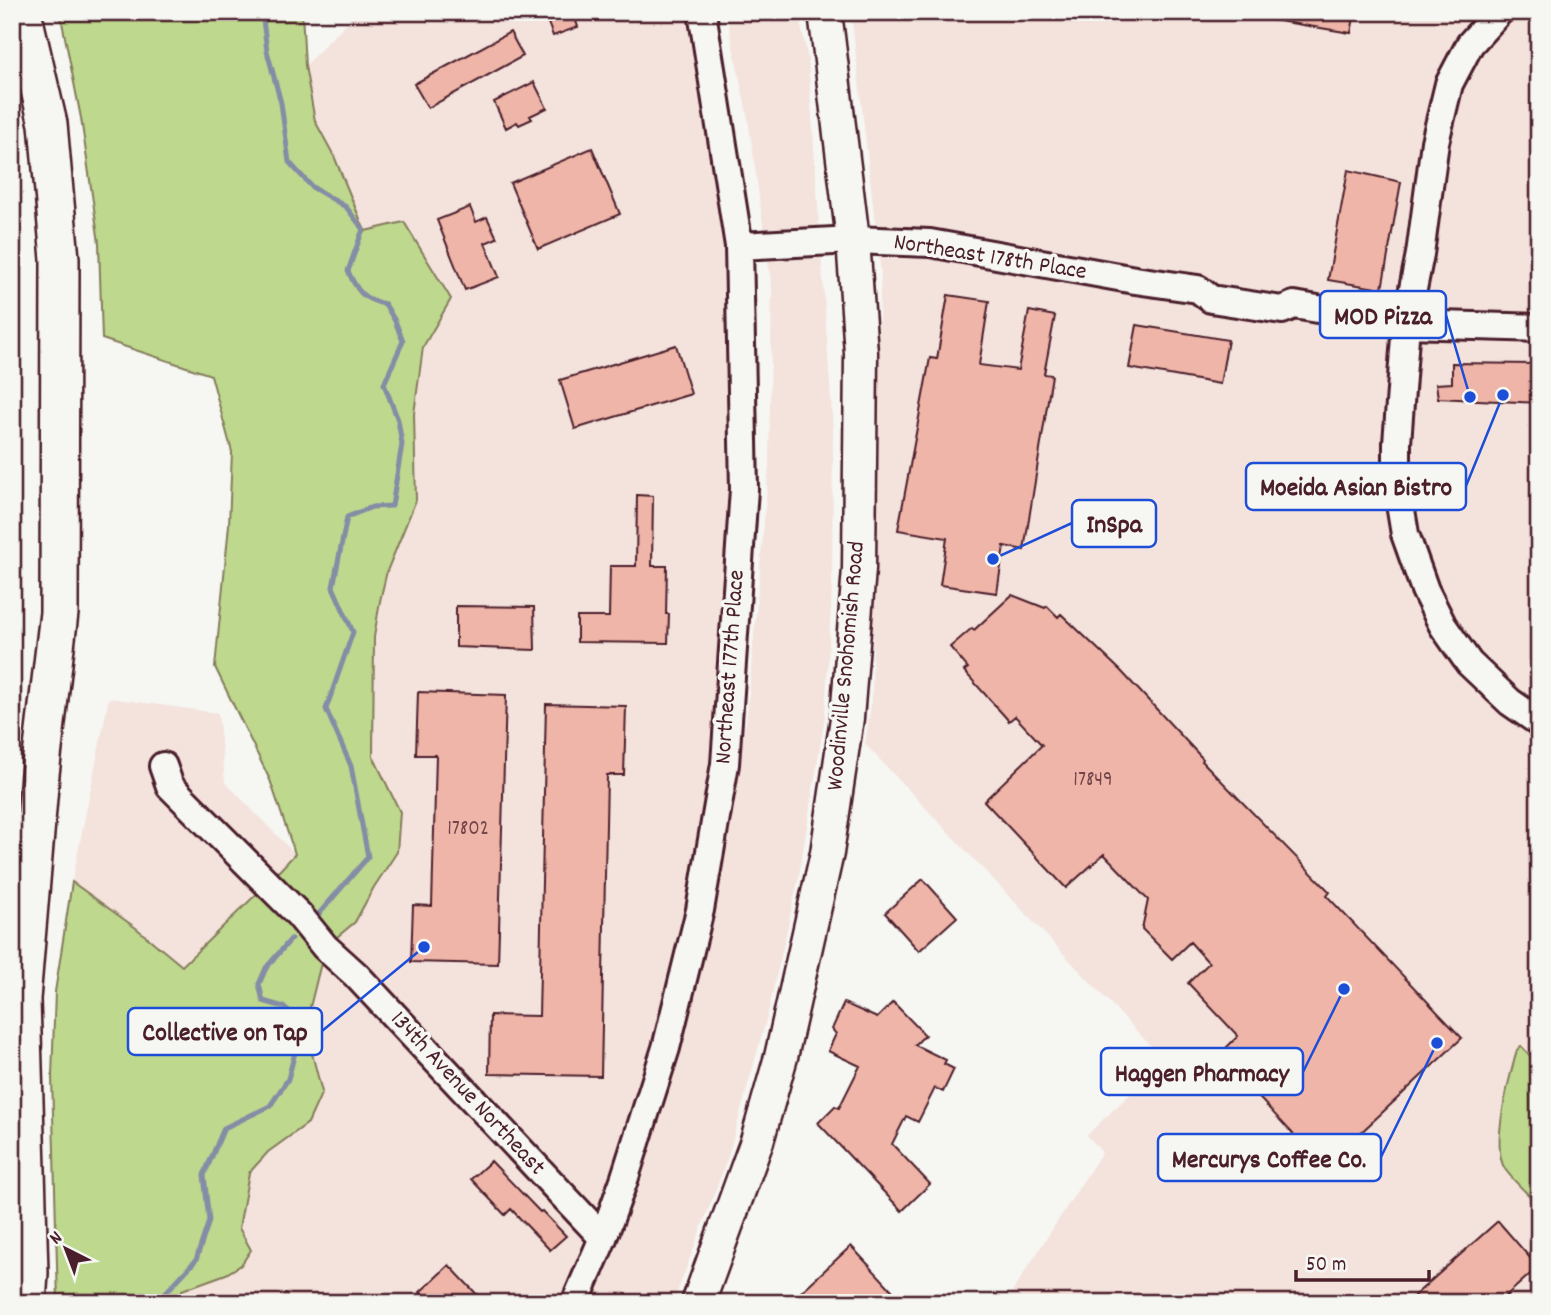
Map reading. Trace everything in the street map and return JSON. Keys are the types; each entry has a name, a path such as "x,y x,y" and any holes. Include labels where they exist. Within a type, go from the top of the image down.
{"highway":[{"path":"22,12 48,124 60,259 59,613 40,774 21,999 29,1273 27,1303"},
{"path":"12,921 40,774"}],"main road":[{"name":"Woodinville Snohomish Road","path":"698,1303 753,1153 781,1058 811,928 835,804 847,718 859,569 861,353 853,240 825,12"}],"street":[{"name":"Northeast 177th Place","path":"575,1303 603,1238 666,1048 700,910 726,764 744,489 739,246 702,12"},
{"path":"1499,12 1470,44 1449,85 1435,142 1420,254 1406,324 1397,443 1397,486 1405,534 1425,590 1443,626 1469,663 1510,702 1539,722"},
{"name":"Northeast 178th Place","path":"739,246 853,240 930,243 1198,289 1211,299 1282,310 1294,304 1406,324 1539,328"},
{"name":"134th Avenue Northeast","path":"163,766 170,786 299,915 325,947 372,992 603,1238"}],"shaded area":[{"path":"357,12 702,12 739,246 744,489 700,910 571,1303 181,1303 182,1290 226,1274 239,1228 249,1173 268,1152 314,1060 305,1027 325,947 341,935 397,852 400,812 373,756 374,637 387,571 416,500 414,414 423,347 451,299 365,231 334,156 315,121 305,66"},
{"path":"726,12 798,12 808,59 833,431 832,586 825,716 798,881 768,1013 728,1157 673,1303 588,1303 604,1271 641,1158 714,892 747,716 769,466 772,289 748,118"},
{"path":"851,12 1539,12 1539,1303 1005,1303 1102,1152 1087,1135 1165,1061 865,744 872,698 877,361 881,274"},
{"path":"109,698 218,713 225,782 295,854 182,966 136,928 72,882"}],"green space":[{"path":"60,12 302,12 305,66 315,121 334,156 365,231 404,222 451,299 423,347 414,414 416,500 387,571 374,637 373,756 400,812 397,852 355,922 325,947 305,1027 322,1092 308,1123 268,1152 249,1173 239,1228 251,1250 241,1265 226,1274 182,1290 181,1303 58,1303 52,1076 55,992 72,882 136,928 182,966 295,854 270,780 215,667 229,525 232,452 211,375 102,339 99,243 81,118"},
{"path":"1521,1046 1539,1065 1539,1205 1509,1174 1501,1158 1500,1128 1503,1111 1517,1050"}],"building":[{"path":"544,12 573,12 578,27 553,36"},
{"path":"1273,12 1355,12 1351,33 1272,20"},
{"path":"510,32 523,56 428,108 414,84"},
{"path":"534,82 547,108 530,116 532,119 506,128 494,102"},
{"path":"592,148 620,214 538,249 510,183"},
{"path":"1348,170 1401,182 1382,289 1328,280"},
{"path":"470,207 476,222 487,217 497,238 485,243 499,277 465,290 437,220"},
{"path":"948,295 989,301 979,365 1018,370 1029,311 1055,316 1044,374 1052,375 1024,550 1004,546 997,593 940,585 947,538 898,530 930,358 937,359"},
{"path":"1137,325 1228,340 1220,384 1129,368"},
{"path":"676,345 691,394 575,429 560,380"},
{"path":"1452,363 1539,364 1539,403 1438,398 1436,384 1452,383"},
{"path":"637,495 653,496 652,566 667,566 668,643 577,642 577,617 609,617 610,566 636,566"},
{"path":"1012,595 1045,608 1047,606 1058,617 1061,614 1121,671 1202,761 1330,892 1327,896 1462,1038 1324,1167 1219,1055 1238,1036 1188,983 1209,963 1190,942 1172,959 1142,929 1148,900 1104,854 1066,888 984,801 1042,745 1015,716 1009,721 964,671 968,668 950,647 972,628 974,630"},
{"path":"456,606 534,607 535,650 456,647"},
{"path":"418,692 506,695 498,964 411,962 413,905 432,906 436,755 416,755"},
{"path":"546,704 626,706 624,775 607,775 601,1076 489,1074 490,1015 539,1016"},
{"path":"923,879 957,917 919,951 885,913"},
{"path":"893,1002 925,1035 915,1045 946,1060 944,1064 954,1069 943,1092 935,1088 918,1122 906,1116 892,1144 930,1184 902,1211 818,1123 835,1106 839,1108 860,1066 828,1051 836,1034 832,1029 844,1003 877,1018"},
{"path":"491,1161 566,1236 550,1250 511,1209 505,1215 471,1179"},
{"path":"1498,1221 1538,1267 1498,1303 1406,1303"},
{"path":"851,1246 904,1303 789,1303"},
{"path":"449,1265 485,1303 430,1303 420,1292"}],"waterway":[{"path":"262,12 267,51 281,103 289,162 312,187 346,207 363,229 348,271 362,294 385,304 403,341 384,384 398,420 402,444 392,506 372,507 347,517 333,587 353,632 326,709 351,766 368,857 317,916"},
{"path":"156,1303 196,1260 209,1221 204,1175 224,1128 270,1106 288,1079 299,1037 296,1017 284,1007 263,1001 259,984 266,968 291,939"}],"place":[{"name":"Moeida Asian Bistro","path":"1503,395"},
{"name":"MOD Pizza","path":"1470,397"},
{"name":"InSpa","path":"993,559"},
{"name":"Collective on Tap","path":"424,947"},
{"name":"Haggen Pharmacy","path":"1344,989"},
{"name":"Mercurys Coffee Co.","path":"1437,1043"}]}
